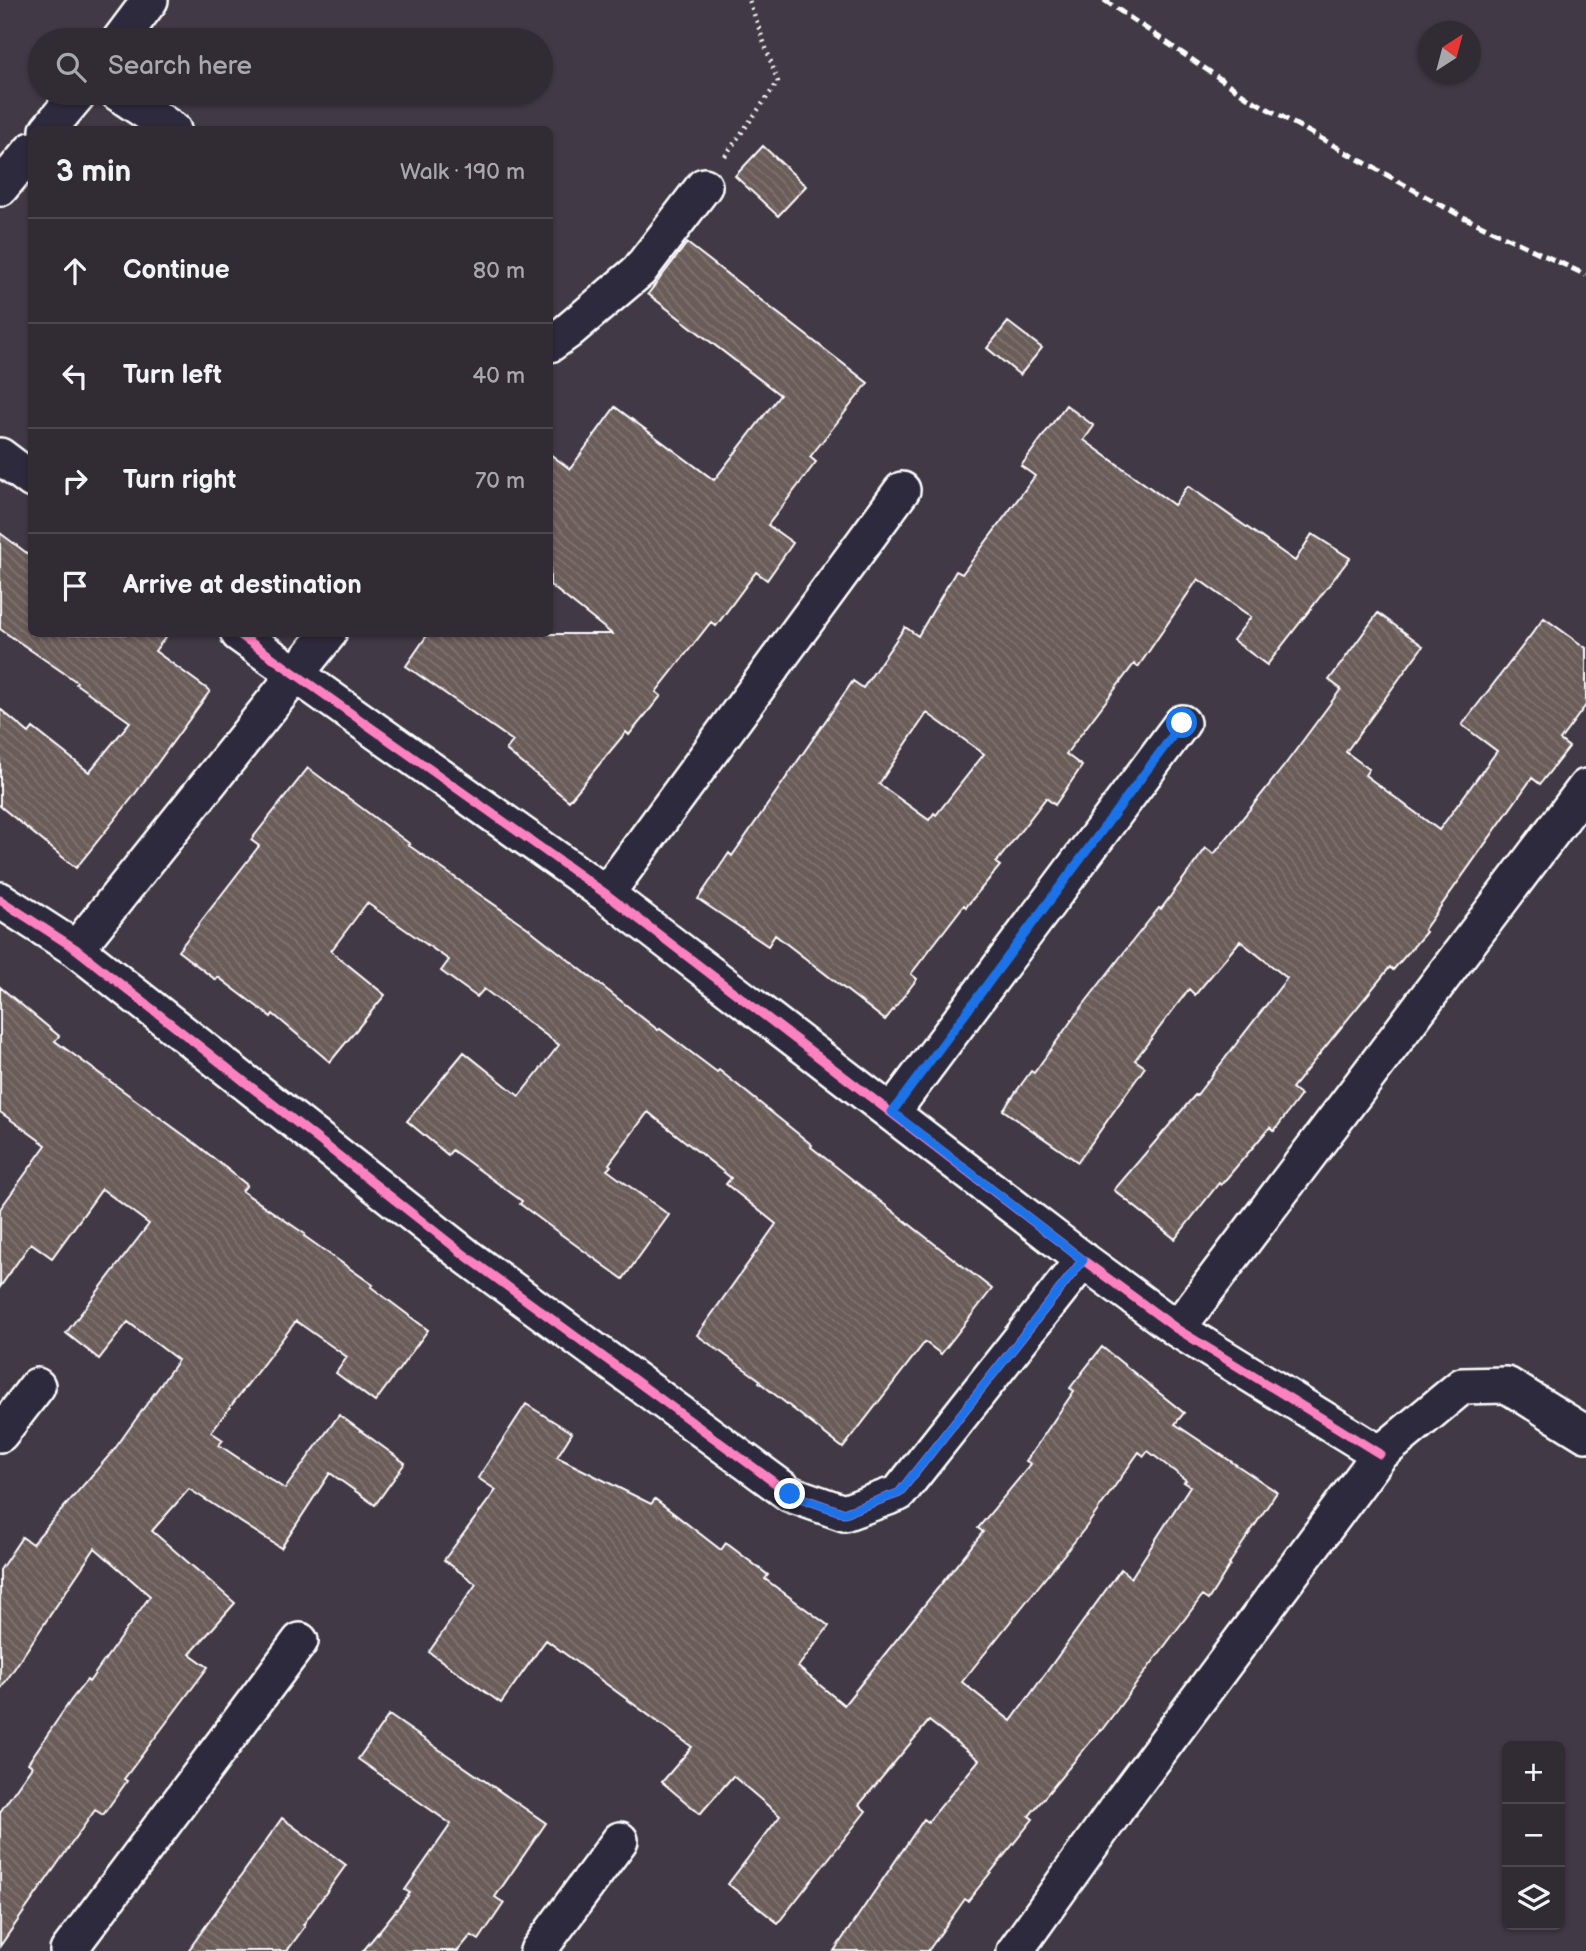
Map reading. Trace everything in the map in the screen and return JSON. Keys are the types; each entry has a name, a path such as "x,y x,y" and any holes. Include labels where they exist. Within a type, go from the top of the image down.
{"street":[{"path":"129,28 150,0"},
{"path":"51,126 69,105"},
{"path":"135,105 167,126"},
{"path":"0,188 28,155"},
{"path":"553,342 639,271 704,186"},
{"path":"0,456 28,477"},
{"path":"606,894 902,490"},
{"path":"243,637 606,894 1083,1260 1178,1329 1380,1454"},
{"path":"76,949 326,637"},
{"path":"892,1112 1182,723"},
{"path":"1178,1329 1586,787"},
{"path":"0,900 76,949 466,1256 790,1494 844,1513 899,1493 1083,1260"},
{"path":"1015,1951 1128,1793 1380,1454 1462,1386 1507,1385 1586,1434"},
{"path":"0,1434 37,1386"},
{"path":"68,1951 300,1641"},
{"path":"538,1951 620,1840"}],"path":[{"path":"704,186 778,82 748,0"}],"building":[{"path":"763,146 806,186 778,216 735,176"},
{"path":"687,243 868,383 810,457 816,462 768,525 793,543 767,580 756,572 716,626 711,622 656,692 661,696 629,735 626,732 569,801 506,750 513,741 406,666 426,637 612,634 553,587 553,456 570,469 615,407 714,480 780,395 648,294"},
{"path":"1008,322 1042,348 1020,375 987,348"},
{"path":"1066,405 1094,426 1084,440 1174,505 1188,486 1295,561 1312,534 1350,558 1267,665 1233,640 1251,617 1198,579 1138,667 1134,664 1066,754 1082,766 1055,805 1046,798 996,863 1000,866 966,907 964,905 911,974 917,979 885,1020 775,935 768,946 698,899 729,853 732,856 853,681 863,688 905,627 918,636 956,571 962,574 1035,476 1021,466","holes":["927,713 984,754 936,815 934,813 929,820 879,784"]},
{"path":"0,533 28,554 28,637 166,637 155,651 210,691 132,798 76,868 0,806 0,709 29,733 33,728 89,772 130,722 0,629"},
{"path":"1378,613 1423,646 1346,752 1369,769 1365,775 1439,830 1497,751 1462,725 1544,618 1586,648 1586,705 1560,740 1569,747 1540,784 1532,778 1424,930 1426,932 1393,970 1390,967 1292,1088 1301,1095 1274,1131 1270,1127 1221,1185 1219,1183 1175,1239 1114,1190 1196,1096 1287,978 1240,941 1195,995 1189,989 1135,1060 1145,1067 1078,1162 1003,1110 1206,848 1214,854 1284,766 1341,689 1329,680"},
{"path":"308,768 410,844 408,845 528,928 658,1030 717,1072 719,1070 812,1145 811,1147 992,1289 941,1354 925,1342 843,1448 759,1382 760,1380 697,1335 776,1224 726,1184 731,1178 648,1112 607,1170 669,1215 623,1279 520,1204 522,1201 452,1150 448,1155 407,1121 464,1052 519,1096 559,1045 484,989 477,997 441,971 449,960 367,903 331,951 385,995 330,1062 273,1014 271,1017 178,951 259,846 251,840"},
{"path":"0,987 59,1036 55,1041 196,1144 247,1185 242,1191 305,1234 304,1236 373,1285 371,1287 428,1330 375,1402 336,1373 347,1357 296,1321 211,1432 223,1440 219,1445 285,1489 339,1415 405,1463 375,1505 330,1473 281,1548 189,1489 152,1531 235,1603 190,1654 208,1667 124,1779 127,1781 103,1815 95,1810 0,1946 0,1812 32,1766 28,1763 71,1700 87,1680 89,1682 150,1596 95,1548 0,1690 0,1570 22,1537 32,1544 114,1450 178,1360 128,1322 99,1359 66,1333 149,1224 102,1189 52,1258 31,1243 0,1287 0,1209 46,1145 0,1112"},
{"path":"1102,1347 1184,1413 1175,1424 1277,1492 1208,1600 1202,1596 1101,1731 1029,1816 1033,1819 968,1901 965,1899 928,1951 834,1951 924,1819 928,1822 979,1760 929,1721 859,1805 866,1811 778,1923 728,1884 780,1816 733,1776 700,1814 662,1782 692,1747 546,1640 501,1703 429,1652 476,1584 444,1560 496,1490 478,1478 526,1404 572,1433 557,1457 651,1504 655,1499 721,1550 726,1543 768,1575 765,1579 829,1626 798,1667 844,1705 983,1532 978,1528 1031,1464 1026,1461 1074,1391 1070,1388","holes":["1148,1451 1186,1480 1184,1482 1190,1486 1131,1578 1121,1569 1011,1721 962,1682 1086,1527 1139,1452 1144,1456"]},
{"path":"389,1715 546,1823 495,1897 504,1903 479,1940 471,1935 458,1951 363,1951 410,1893 405,1890 451,1824 358,1759"},
{"path":"282,1818 346,1865 303,1925 305,1926 287,1951 188,1951"}],"railway":[{"path":"1104,0 1250,99 1459,215 1586,275"}],"cycle path":[{"path":"243,637 606,894 1177,1329 1380,1454"},
{"path":"0,900 76,949 466,1256 790,1494 844,1513 899,1493 1083,1260"}],"route":[{"path":"790,1494 844,1513 899,1493 1083,1260 892,1112 1182,723"}]}
